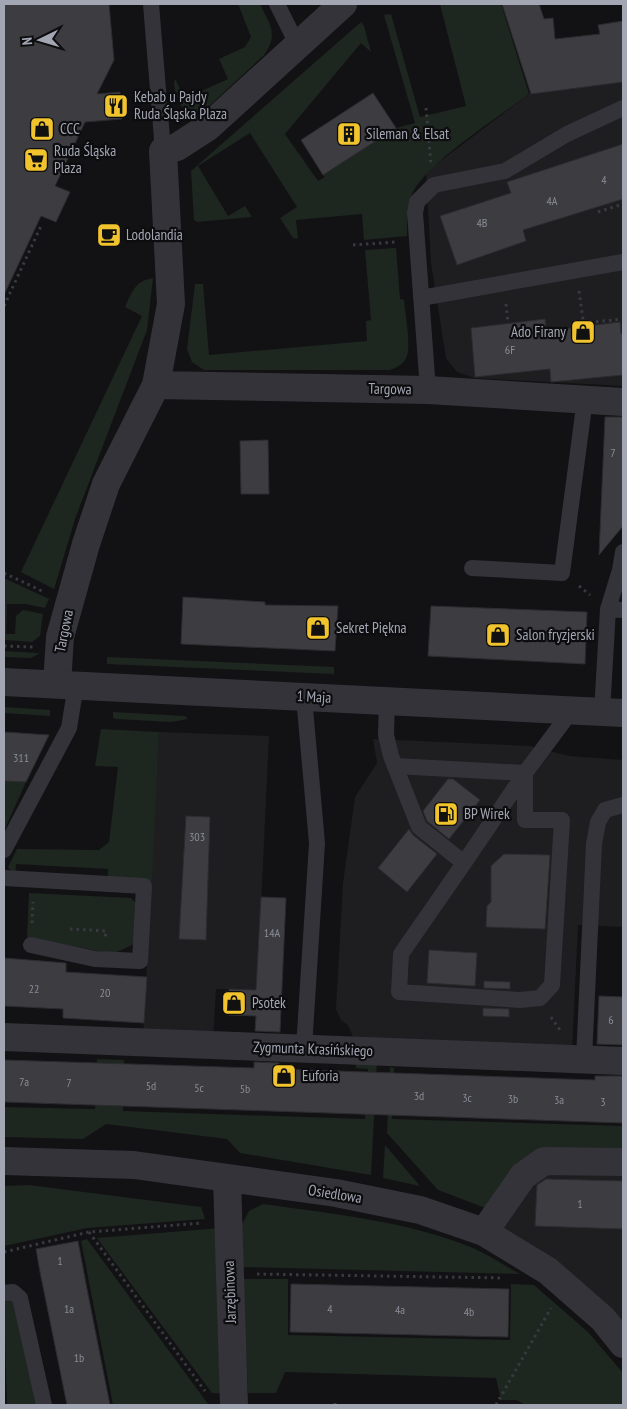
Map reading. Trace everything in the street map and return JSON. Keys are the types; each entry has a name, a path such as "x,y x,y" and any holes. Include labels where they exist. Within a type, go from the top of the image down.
{"street":[{"path":"163,152 177,147 208,127 343,4"},
{"name":"Targowa","path":"67,685 60,637 86,544 106,484 156,385 171,304 163,152"},
{"name":"Targowa","path":"156,385 428,390 623,402"},
{"name":"1 Maja","path":"4,682 613,712"},
{"name":"Zygmunta Krasińskiego","path":"4,1037 623,1061"},
{"name":"Osiedlowa","path":"4,1161 134,1165 227,1179 336,1192 420,1210 484,1232 548,1271 603,1319 623,1344"},
{"path":"484,1232 523,1176 544,1161 623,1162"},
{"name":"Jarzębinowa","path":"227,1179 234,1405"}],"lane":[{"path":"151,4 158,71 163,152"},
{"path":"277,4 298,46"},
{"path":"428,390 415,213 417,202 434,185 505,171 567,134 623,108"},
{"path":"421,298 623,262"},
{"path":"472,568 562,573 584,399"},
{"path":"613,712 616,609 623,552"},
{"path":"4,850 69,728 67,685"},
{"path":"304,697 317,843 304,1048"},
{"path":"387,701 386,735 395,766 420,827 464,863"},
{"path":"525,773 525,820 562,820 552,985 540,998 520,1000 398,992 401,954 525,773 572,710"},
{"path":"395,766 525,773"},
{"path":"584,1059 594,844 598,822 605,810 623,805"},
{"path":"4,878 144,886 140,961 95,959 31,945"},
{"path":"4,1293 12,1292 20,1298 44,1405"}],"path":[{"path":"426,108 428,147 434,185"},
{"path":"598,212 623,204"},
{"path":"4,306 41,226"},
{"path":"353,245 399,242"},
{"path":"577,271 584,325 623,319"},
{"path":"4,573 47,593"},
{"path":"562,573 616,609"},
{"path":"545,1010 560,1030"},
{"path":"4,1252 89,1232 205,1223"},
{"path":"89,1232 205,1392"},
{"path":"229,1274 506,1278"},
{"path":"496,1405 553,1305"}],"shaded area":[{"path":"238,4 260,4 270,24 272,35 269,48 264,55 205,110 197,112 185,109 176,95 174,81 176,80 184,99 228,79 219,59 245,47 251,37"},
{"path":"440,4 501,4 529,94 464,141 420,182 412,194 409,204 407,236 364,240 362,214 296,220 298,239 293,238 280,218 297,207 250,133 198,166 228,216 245,206 252,217 197,222 194,220 191,171 361,22 364,26 371,52 361,43 285,134 318,181 325,177 323,175 396,128 415,123 384,15 391,14 420,117 466,106"},
{"path":"623,82 623,386 475,378 457,372 446,358 431,263 426,172 529,94"},
{"path":"396,248 400,299 404,300 408,344 406,359 397,367 389,370 204,370 192,362 187,349 195,284 203,284 209,355 367,341 366,321 371,320 365,250"},
{"path":"153,278 147,330 75,519 54,589 21,572 142,316 125,307 135,288 147,279"},
{"path":"4,578 49,599 45,608 25,604 7,604 6,634 15,634 16,616 23,610 43,614 40,636 32,642 4,640"},
{"path":"4,651 40,653 31,658 4,657"},
{"path":"107,657 334,667 334,674 107,664"},
{"path":"4,707 50,710 50,716 4,713"},
{"path":"113,712 185,716 188,719 171,722 116,719 113,718"},
{"path":"101,729 159,732 152,882 108,880 108,869 16,864 15,875 8,867 17,849 99,850 109,842 118,767 95,766"},
{"path":"159,732 269,736 257,990 216,989 213,1039 143,1037"},
{"path":"373,739 530,746 569,756 623,760 623,927 578,925 572,1051 356,1044 348,1025 341,1020 336,1009 343,883 355,797 377,763"},
{"path":"4,781 26,782 4,831"},
{"path":"29,893 131,898 136,903 134,944 113,954 27,937"},
{"path":"97,1059 124,1060 123,1111 365,1119 368,1069 356,1068 355,1059 377,1060 371,1175 240,1153 227,1139 106,1124 83,1139 4,1137 4,1107 95,1109"},
{"path":"390,1067 394,1068 392,1119 623,1126 623,1154 542,1154 488,1209 438,1190 387,1133"},
{"path":"385,1145 420,1186 383,1178"},
{"path":"547,1166 623,1168 623,1327 491,1230"},
{"path":"29,1185 201,1207 205,1219 87,1228 4,1246 4,1186"},
{"path":"263,1204 343,1215 422,1231 473,1248 520,1274 243,1267 241,1226 249,1211"},
{"path":"221,1228 226,1394 212,1393 97,1238"},
{"path":"87,1239 208,1404 226,1405 113,1405 81,1241"},
{"path":"243,1279 288,1279 288,1335 510,1340 511,1284 534,1285 588,1332 623,1373 623,1405 525,1405 517,1400 501,1400 496,1378 285,1372 276,1393 248,1393"},
{"path":"4,1298 16,1301 37,1405 7,1405"}],"building":[{"name":"Ruda Śląska Plaza","path":"4,4 109,4 114,60 97,94 120,92 122,119 85,122 55,186 70,192 56,222 41,216 4,295"},
{"path":"502,4 539,4 544,19 553,18 555,39 600,34 598,25 623,21 623,82 531,94"},
{"name":"Sileman & Elsat","path":"373,93 396,128 323,175 301,140"},
{"path":"623,144 623,199 523,230 526,241 457,265 440,216 511,193 507,182"},
{"path":"545,319 546,331 620,322 621,334 623,333 623,375 551,382 550,369 475,377 471,328"},
{"path":"605,417 623,417 623,526 599,555"},
{"path":"268,440 269,494 241,494 240,441"},
{"path":"183,597 265,602 265,605 338,606 335,651 181,644"},
{"path":"431,606 587,612 585,664 428,656"},
{"path":"4,732 49,735 26,782 4,781"},
{"path":"448,779 453,779 480,800 449,839 427,821 423,811"},
{"path":"186,816 210,817 206,940 179,939"},
{"path":"409,829 413,835 437,854 407,892 378,868"},
{"path":"504,854 550,855 545,929 486,927 487,906 491,902 491,866"},
{"path":"261,897 286,898 280,1032 255,1031 256,1016 228,1015 229,989 256,990"},
{"path":"429,950 477,953 475,986 427,983"},
{"path":"4,958 66,963 66,972 147,977 144,1023 63,1018 63,1009 4,1006"},
{"path":"484,981 510,982 510,989 484,988"},
{"path":"599,996 623,997 623,1045 597,1044"},
{"path":"483,1008 509,1009 509,1017 483,1016"},
{"path":"4,1060 254,1068 254,1062 279,1063 279,1069 595,1080 595,1076 623,1076 623,1123 4,1102"},
{"path":"546,1179 623,1181 623,1229 535,1226 537,1185"},
{"path":"78,1241 110,1405 67,1405 40,1272 36,1249"},
{"path":"291,1284 509,1289 508,1337 290,1332"}],"place":[{"name":"Kebab u Pajdy Ruda Śląska Plaza","path":"116,106"},
{"name":"CCC","path":"42,129"},
{"name":"Sileman & Elsat","path":"349,134"},
{"name":"Ruda Śląska Plaza","path":"36,160"},
{"name":"Lodolandia","path":"109,235"},
{"name":"Ado Firany","path":"583,332"},
{"name":"Sekret Piękna","path":"318,628"},
{"name":"Salon fryzjerski","path":"498,635"},
{"name":"BP Wirek","path":"446,814"},
{"name":"Psotek","path":"234,1003"},
{"name":"Euforia","path":"284,1076"}]}
